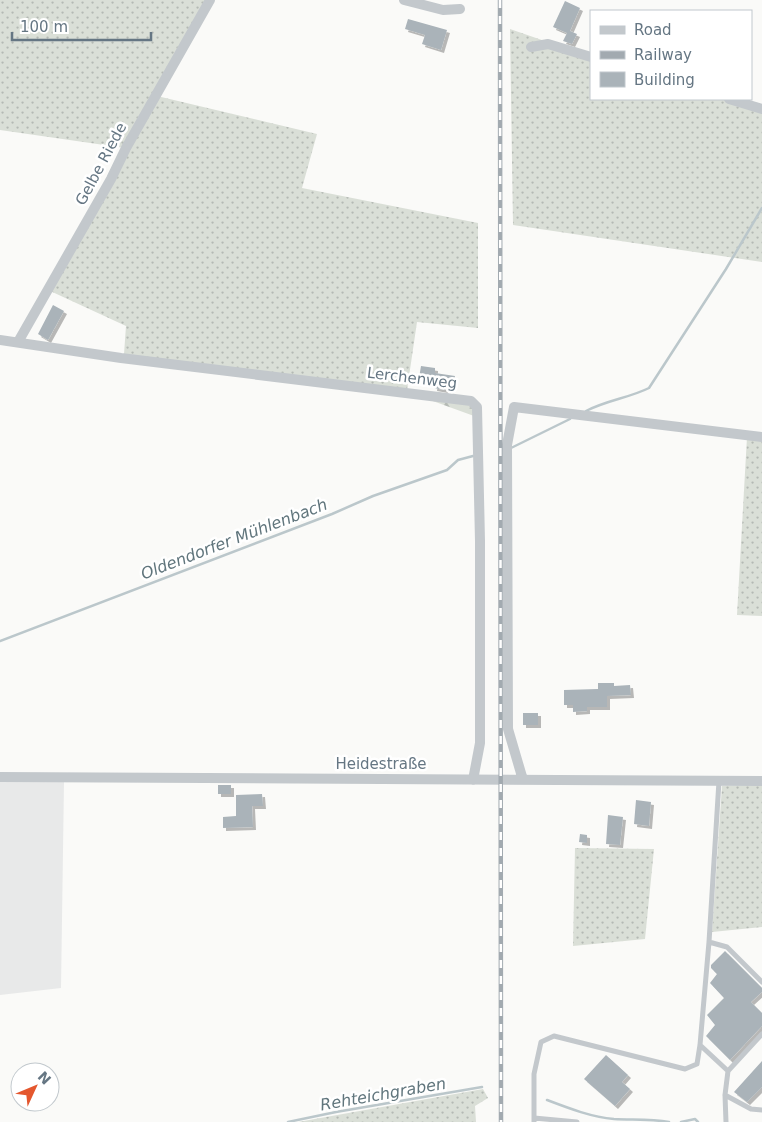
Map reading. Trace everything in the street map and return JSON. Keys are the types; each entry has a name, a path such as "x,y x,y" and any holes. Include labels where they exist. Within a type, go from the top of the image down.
{"street":[{"name":"Gelbe Riede","path":"18,342 210,0"},
{"path":"404,0 443,10 460,9"},
{"path":"531,47 548,44 590,56"},
{"path":"732,100 762,109"},
{"name":"Lerchenweg","path":"0,340 121,358 470,401 477,407 480,541 480,743 473,780"},
{"path":"523,780 508,729 506,445 514,407 762,437"},
{"name":"Heidestraße","path":"0,776 762,781"}],"lane":[{"path":"577,1122 534,1120 534,1074 541,1042 554,1036 685,1068 697,1064 709,942 719,781"},
{"path":"709,942 727,947 762,982"},
{"path":"726,1122 725,1095 728,1071 762,1034"},
{"path":"700,1045 728,1071"},
{"path":"725,1095 751,1109 762,1110"}],"shaded area":[{"path":"0,782 64,782 61,988 0,995"}],"green space":[{"path":"0,0 210,0 157,96 317,134 302,188 478,223 478,328 417,322 407,390 124,354 126,326 48,290 125,148 0,130"},
{"path":"510,29 590,57 590,100 732,100 762,109 762,262 513,225"},
{"path":"430,400 468,404 473,409 474,416"},
{"path":"747,437 762,439 762,616 737,615"},
{"path":"762,785 762,927 712,932 722,786"},
{"path":"575,848 654,849 645,939 573,946"},
{"path":"483,1089 488,1098 475,1106 476,1122 298,1122"}],"building":[{"path":"565,1 580,8 570,31 577,34 572,44 563,41 567,33 553,27"},
{"path":"408,19 447,30 441,50 422,44 425,35 405,29"},
{"path":"53,305 64,311 48,340 38,334"},
{"path":"421,366 435,368 435,373 455,376 454,382 447,381 445,390 434,388 435,380 419,378"},
{"path":"598,683 614,683 614,686 630,685 631,695 607,696 607,707 587,707 587,711 573,712 573,705 564,705 564,690 598,689"},
{"path":"523,713 538,713 538,725 523,725"},
{"path":"218,785 231,785 231,794 218,794"},
{"path":"262,794 263,806 252,806 253,827 223,828 223,817 236,816 236,795"},
{"path":"636,800 651,802 649,826 634,824"},
{"path":"608,815 623,817 620,845 606,844"},
{"path":"580,834 587,835 587,843 579,842"},
{"path":"725,951 762,988 762,992 751,1002 762,1013 762,1026 730,1060 706,1036 715,1025 707,1015 724,998 710,983 717,974 711,968 711,965"},
{"path":"606,1055 628,1075 622,1082 630,1089 615,1106 584,1079"},
{"path":"762,1061 762,1087 747,1102 734,1092"}],"waterway":[{"name":"Oldendorfer Mühlenbach","path":"586,411 649,388 726,269 762,208"},
{"name":"Oldendorfer Mühlenbach","path":"511,448 570,419"},
{"name":"Oldendorfer Mühlenbach","path":"0,641 332,514 373,496 447,470 458,460 473,456"},
{"name":"Rehteichgraben","path":"288,1122 482,1087"},
{"name":"Rehteichgraben","path":"547,1100 580,1112 605,1118 669,1122"},
{"name":"Rehteichgraben","path":"681,1122 695,1119 698,1122"}],"railway":[{"path":"500,0 501,1122"}]}
